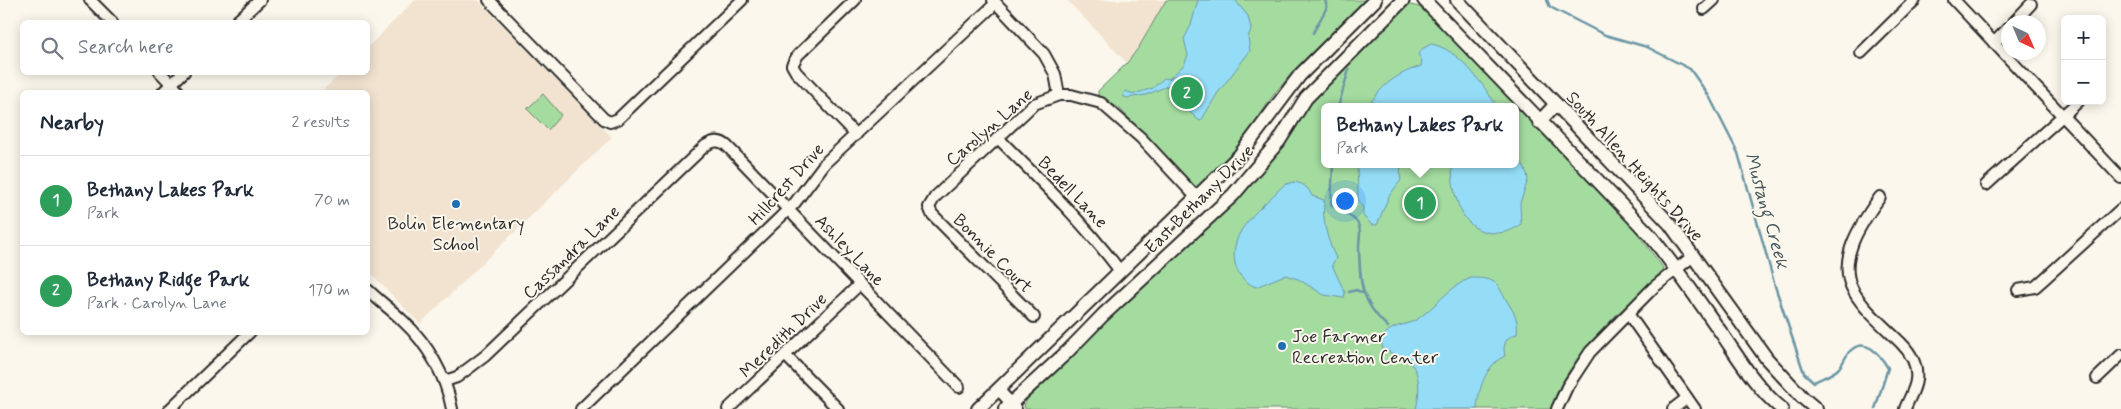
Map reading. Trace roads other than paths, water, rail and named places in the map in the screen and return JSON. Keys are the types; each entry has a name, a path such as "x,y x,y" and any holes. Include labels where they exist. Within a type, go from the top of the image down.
{"main road":[{"name":"East Bethany Drive","path":"978,409 1239,156 1300,75 1375,0"},
{"name":"East Bethany Drive","path":"1011,407 1103,315 1233,194 1279,140 1306,98 1403,0"},
{"name":"South Allen Heights Drive","path":"1424,0 1648,234 1676,269 1750,375 1782,409"},
{"name":"South Allen Heights Drive","path":"1457,0 1670,224 1767,359 1803,398 1816,409"},
{"path":"1540,122 1556,104"},
{"path":"1120,271 1134,288"}],"street":[{"path":"90,0 110,20"},
{"path":"238,20 260,0"},
{"path":"489,0 604,119 610,122 618,119 742,0"},
{"path":"856,0 798,55 792,65 796,72 856,135"},
{"path":"1704,9 1714,0"},
{"path":"1861,52 1915,0"},
{"path":"1954,0 2121,178"},
{"path":"995,1 1044,54 1055,74 1059,94"},
{"name":"Hillcrest Drive","path":"581,409 789,209 810,185 825,163 995,1"},
{"path":"2021,15 2031,4"},
{"path":"1994,43 2001,36"},
{"path":"163,75 177,90"},
{"path":"165,90 181,75"},
{"name":"Carolyn Lane","path":"930,212 930,204 935,197 1034,104 1059,94 1071,95 1101,103 1141,138 1197,198"},
{"path":"1986,185 2075,105"},
{"name":"Bedell Lane","path":"998,138 1102,246 1120,271"},
{"name":"Ashley Lane","path":"714,141 720,141 728,146 959,387"},
{"name":"Cassandra Lane","path":"445,381 457,376 485,356 706,146 714,141"},
{"path":"1880,197 1859,227 1851,250 1848,273 1853,291 1866,308 1912,354 1916,381 1905,409"},
{"path":"2018,290 2035,287 2121,209"},
{"name":"Bonnie Court","path":"930,212 1034,317"},
{"path":"1558,409 1567,387 1590,352 1629,315 1653,288 1694,256"},
{"name":"Meredith Drive","path":"728,409 860,284"},
{"path":"370,292 413,331 426,346 445,381 452,409"},
{"path":"1629,315 1695,409"},
{"path":"170,409 247,335"},
{"path":"786,354 838,409"},
{"path":"2097,378 2121,356"},
{"path":"998,389 1011,407"},
{"path":"1673,409 1687,398"}],"water":[{"path":"1198,0 1235,0 1248,16 1251,30 1248,37 1250,51 1217,94 1201,121 1185,107 1193,87 1191,85 1172,84 1146,95 1127,98 1123,96 1125,91 1134,94 1153,88 1164,78 1169,79 1184,65 1188,55 1184,39 1191,25"},
{"path":"1431,44 1451,52 1478,78 1494,103 1370,103 1379,92 1397,76 1421,66 1422,61 1418,54 1422,49"},
{"path":"1519,157 1528,180 1520,203 1521,224 1512,229 1496,233 1484,232 1474,227 1460,210 1452,168 1519,168"},
{"path":"1357,168 1401,168 1401,180 1389,196 1377,225 1372,225 1363,216 1363,208 1358,199"},
{"path":"1293,182 1300,183 1309,190 1312,196 1324,200 1326,230 1336,258 1332,265 1345,293 1344,298 1324,295 1298,279 1285,275 1256,287 1247,282 1236,268 1234,251 1236,242 1245,225 1284,185"},
{"path":"1471,278 1482,278 1498,285 1515,314 1517,334 1508,339 1505,345 1505,356 1493,365 1484,378 1477,409 1416,409 1419,389 1417,375 1411,363 1383,349 1383,338 1385,334 1397,326 1416,320 1456,286"}],"waterway":[{"path":"1313,33 1327,7 1325,0"},
{"name":"Mustang Creek","path":"1547,0 1550,7 1605,35 1647,47 1690,69 1709,96 1738,153 1775,286 1804,373 1814,382 1836,371 1849,352 1855,347 1866,346 1872,349 1888,368 1875,409"},
{"path":"1339,103 1349,69"},
{"path":"1333,168 1331,204 1358,224 1360,232 1360,271 1363,291 1372,309 1388,327"},
{"path":"1349,292 1356,290 1363,293"}],"place":[{"name":"Bethany Ridge Park","path":"1187,93"},
{"name":"Bethany Lakes Park","path":"1420,203"},
{"name":"Bolin Elementary School","path":"456,204"},
{"name":"Joe Farmer Recreation Center","path":"1282,346"}]}
